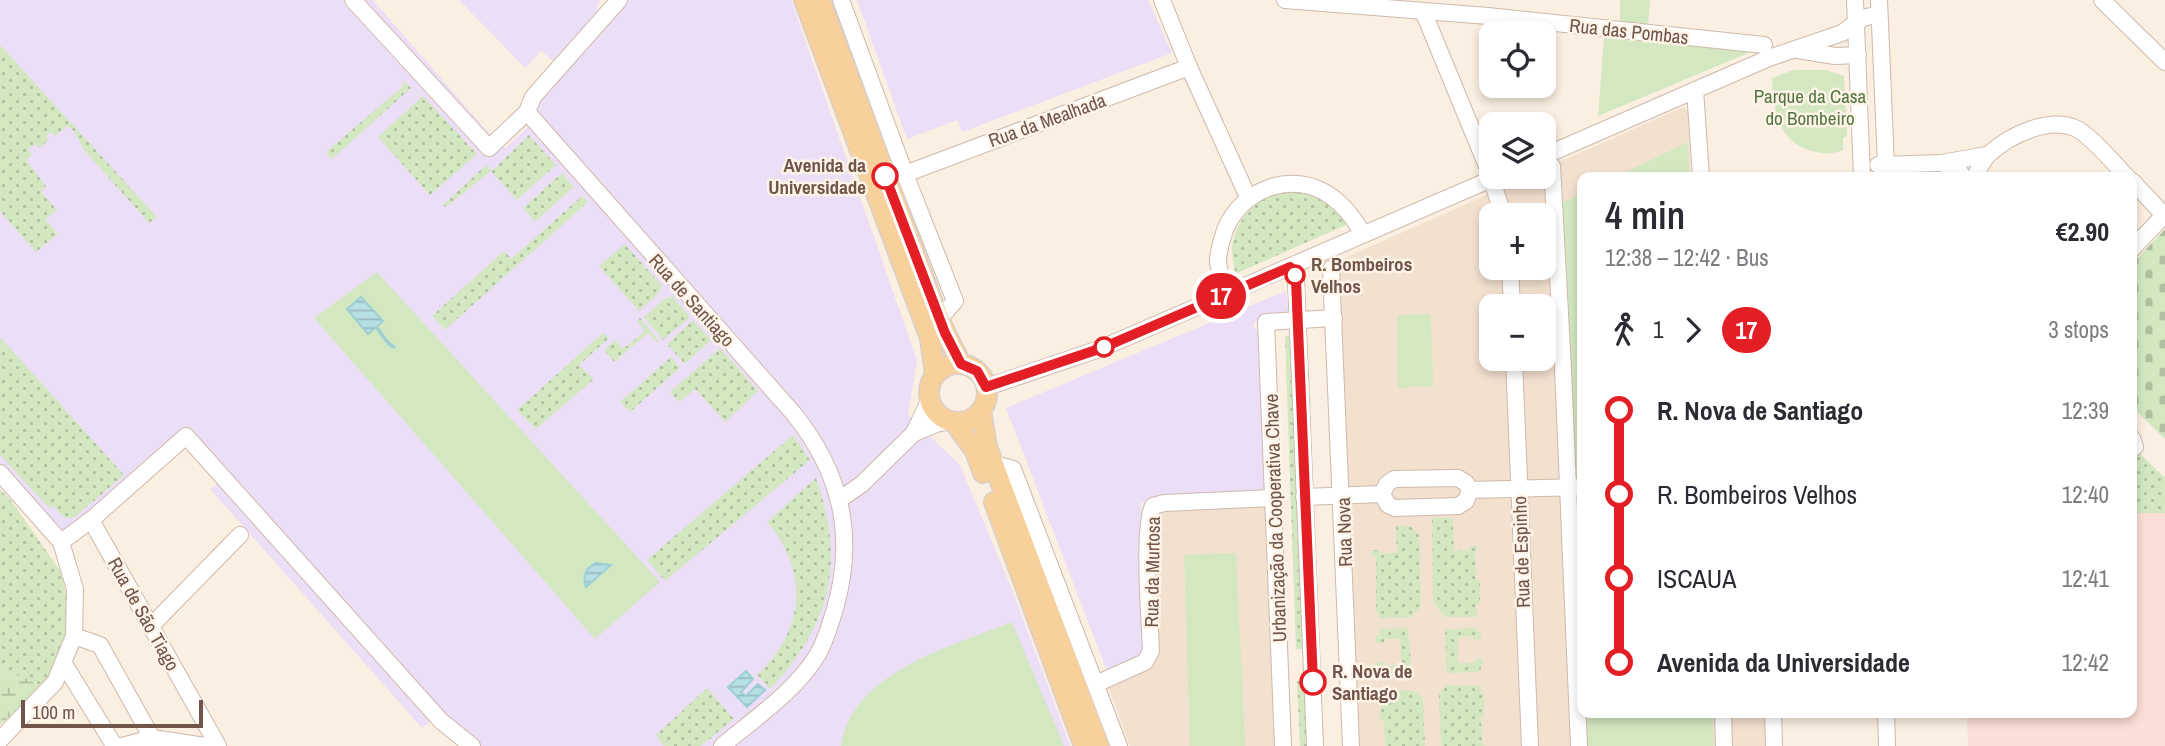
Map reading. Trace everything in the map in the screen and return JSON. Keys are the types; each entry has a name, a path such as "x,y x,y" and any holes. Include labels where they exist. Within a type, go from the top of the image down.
{"main road":[{"path":"804,0 930,338 935,375"},
{"path":"820,0 939,319 961,364"},
{"path":"952,422 974,418 986,403 986,387 977,371 961,364 942,368 935,375 928,391 929,401 936,414 952,422 975,451 1084,746"},
{"path":"981,411 987,446 1099,746"}],"street":[{"path":"353,0 489,148 527,111 533,97 619,0"},
{"path":"841,0 955,301 939,319"},
{"path":"1162,0 1248,197"},
{"name":"Rua das Pombas","path":"1284,0 1423,10 1764,45"},
{"path":"1855,0 1862,171 1886,165 1941,163 1987,155 2022,134 2039,127 2059,124 2077,128 2122,172"},
{"path":"2102,0 2165,62"},
{"path":"1556,157 1695,90 1769,58 1842,33 1879,7"},
{"path":"1879,7 1886,165"},
{"path":"1423,10 1479,144"},
{"path":"1795,50 1835,56 1858,55"},
{"name":"Rua da Mealhada","path":"905,174 1189,67"},
{"path":"1695,90 1701,172"},
{"name":"Rua de Santiago","path":"527,111 808,431 819,448 839,499 845,556 839,594 819,653 803,675 776,701 722,746"},
{"path":"1978,172 1987,155"},
{"path":"1941,163 1960,172"},
{"path":"986,387 1102,348 1479,183"},
{"path":"1228,293 1218,262 1223,236 1236,209 1248,197 1262,190 1289,185 1317,189 1345,207 1363,234"},
{"path":"2137,186 2165,215 2137,244"},
{"path":"1550,189 1575,487 1577,616"},
{"name":"Rua Nova","path":"1290,267 1296,280 1315,746"},
{"name":"Rua Nova","path":"1331,269 1351,746"},
{"path":"1298,319 1334,318"},
{"name":"Urbanização da Cooperativa Chave","path":"1283,746 1266,322 1298,319"},
{"name":"Rua de Espinho","path":"1514,371 1530,746"},
{"path":"839,499 862,484 914,433 929,401"},
{"path":"914,433 936,424 952,422"},
{"path":"61,542 91,520 186,436 434,713 472,746"},
{"path":"994,464 1013,469 1119,746"},
{"path":"0,473 61,542 75,589 74,636 64,664 46,694 0,740"},
{"path":"1382,494 1387,484 1394,479 1458,478 1470,490"},
{"path":"1470,490 1575,487"},
{"path":"1382,494 1388,505 1395,508 1458,506 1466,501 1470,490"},
{"path":"1304,497 1382,494"},
{"name":"Rua da Murtosa","path":"1096,684 1145,662 1151,651 1149,514 1153,506 1164,503 1274,498"},
{"name":"Rua de São Tiago","path":"91,520 218,746"},
{"path":"151,626 240,535"},
{"path":"74,636 100,645 152,738"},
{"path":"1281,662 1312,662"},
{"path":"64,664 112,742 119,746 152,738 205,746"},
{"path":"1579,718 1579,746"},
{"path":"1723,718 1724,746"},
{"path":"1773,718 1774,746"},
{"path":"1886,718 1887,746"}],"shaded area":[{"path":"0,0 373,0 494,139 505,148 539,117 537,105 542,93 628,0 791,0 917,360 908,415 960,465 1013,592 1070,746 472,746 433,720 422,728 210,489 220,481 186,436 61,542 0,473"},
{"path":"459,0 601,0 597,6 598,10 553,61 541,51 525,68"},
{"path":"857,0 1148,0 1172,53 962,132 957,120 907,139"},
{"path":"1683,107 1688,110 1691,172 1577,172 1577,718 1770,718 1771,746 1355,746 1338,261 1500,189 1556,189 1556,164"},
{"path":"1286,291 1289,318 1254,322 1254,328 1259,331 1266,497 1141,503 1142,654 1107,671 1006,408"},
{"path":"1272,505 1280,746 1130,746 1108,686 1147,668 1151,515 1157,509"},
{"path":"2137,513 2165,513 2165,746 1968,746 1967,718 2137,718"}],"green space":[{"path":"1620,0 1650,0 1648,26 1620,23"},
{"path":"1604,38 1753,51 1598,116"},
{"path":"0,45 157,217 149,223 84,150 74,131 67,126 55,136 51,132 46,136 49,140 39,148 35,144 28,149 32,155 26,160 46,186 41,192 57,210 45,219 58,234 36,252 0,211"},
{"name":"Parque da Casa do Bombeiro","path":"1793,70 1825,70 1844,76 1847,136 1843,138 1843,150 1830,153 1804,148 1794,142 1780,125 1772,78"},
{"path":"404,81 411,88 332,159 326,152 402,87"},
{"path":"423,96 477,154 430,195 378,137"},
{"path":"529,135 556,165 517,200 491,171 446,207 443,205 486,165 492,171"},
{"path":"1688,142 1689,172 1626,172"},
{"path":"562,173 574,187 535,222 523,208"},
{"path":"1286,191 1305,193 1320,199 1340,214 1347,222 1346,225 1235,274 1232,245 1240,223 1260,202"},
{"path":"582,196 588,202 445,330 432,316 504,251 511,259"},
{"path":"1577,196 1577,480 1573,479 1560,204"},
{"path":"2165,229 2165,439 2137,412 2137,259"},
{"path":"625,244 662,286 657,295 639,311 599,266"},
{"path":"377,272 660,582 595,639 314,318"},
{"path":"672,296 690,317 663,340 644,317 663,300"},
{"path":"1431,314 1433,386 1398,388 1397,315"},
{"path":"640,318 659,341 657,343 648,333 614,362 604,350 615,340 623,349 645,331 637,321"},
{"path":"693,320 711,340 685,364 667,344"},
{"path":"603,333 609,338 579,365 594,379 536,429 517,410"},
{"path":"1285,336 1294,336 1308,649 1296,649"},
{"path":"0,337 124,475 75,517 65,518 53,506 49,508 0,455"},
{"path":"720,348 758,391 725,422 695,389 679,402 670,392"},
{"path":"670,355 680,368 630,412 620,402 670,358"},
{"path":"793,435 810,460 665,581 647,560"},
{"path":"2137,451 2165,478 2165,513 2137,513"},
{"path":"816,478 830,537 831,565 827,591 807,641 770,689 757,675 773,658 785,639 796,601 796,581 791,561 767,522"},
{"path":"0,489 61,572 68,603 67,633 59,660 43,687 23,677 0,671"},
{"path":"1577,499 1577,550 1574,500"},
{"path":"1432,518 1453,518 1454,551 1469,550 1470,546 1477,546 1476,580 1480,581 1480,604 1476,604 1477,617 1445,617 1433,602"},
{"path":"1396,526 1411,526 1419,535 1421,606 1412,617 1379,618 1379,613 1376,612 1376,557 1372,557 1372,550 1397,553"},
{"path":"1236,553 1245,746 1190,746 1184,555"},
{"path":"1012,622 1064,746 841,746 849,720 864,699 884,681 935,652"},
{"path":"1406,628 1412,675 1381,675 1381,670 1377,670 1377,663 1384,662 1385,666 1401,665 1400,639 1384,639 1384,643 1376,643 1376,635 1380,635 1380,629"},
{"path":"1477,628 1477,632 1481,632 1481,639 1473,640 1473,636 1458,637 1458,663 1475,663 1476,659 1483,659 1480,672 1447,673 1445,629"},
{"path":"0,671 23,677 43,687 0,725"},
{"path":"1297,681 1308,681 1310,746 1300,746"},
{"path":"1447,685 1481,686 1481,693 1484,693 1482,744 1485,746 1441,746 1439,694"},
{"path":"707,688 734,719 701,746 664,746 656,735"},
{"path":"1382,690 1413,691 1423,698 1425,746 1385,746 1384,721 1380,720"},
{"path":"1582,718 1712,718 1714,746 1582,746"}],"water":[{"path":"361,297 383,321 368,334 347,309"},
{"path":"596,563 611,565 586,587 586,573"},
{"path":"746,671 753,679 741,692 746,696 758,684 765,690 747,707 728,687"}],"waterway":[{"path":"376,327 394,347"}],"bus line":[{"name":"17","path":"885,176 945,333 961,364 977,371 986,387 1102,348 1290,267 1296,280 1313,682"}],"place":[{"name":"Avenida da Universidade","path":"885,176"},
{"name":"R. Bombeiros Velhos","path":"1295,275"},
{"name":"R. Nova de Santiago","path":"1313,682"}]}
